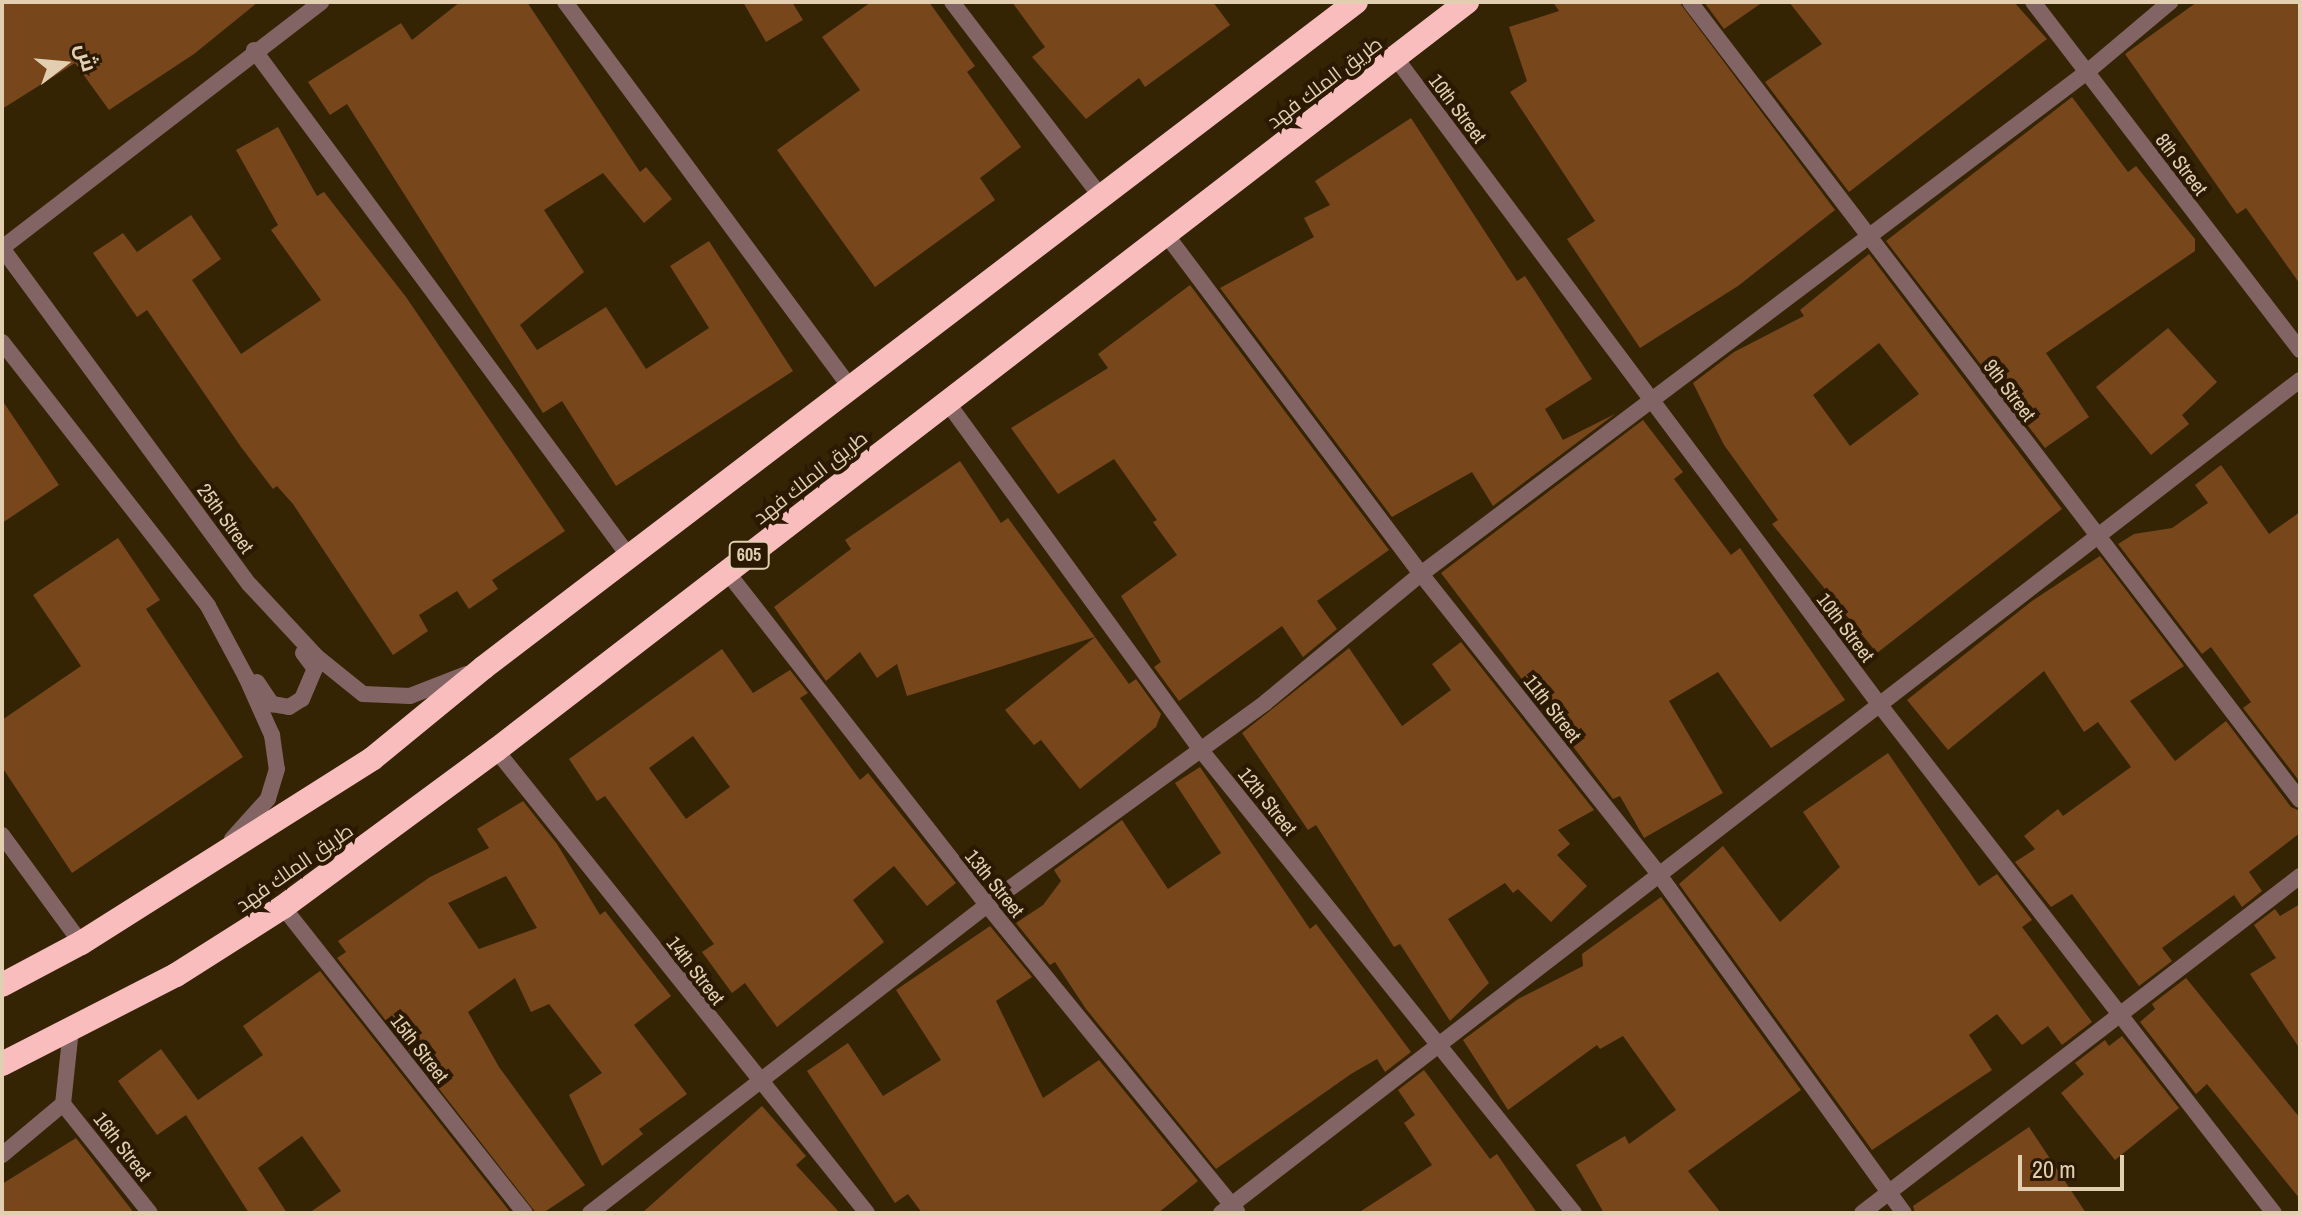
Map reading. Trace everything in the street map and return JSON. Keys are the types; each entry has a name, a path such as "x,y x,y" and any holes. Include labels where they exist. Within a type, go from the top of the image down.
{"highway":[{"path":"2,985 81,943 372,759 483,668 631,559 850,387 1102,198 1355,2"},
{"name":"طريق الملك فهد","path":"2,1064 176,975 283,907 496,750 1467,2"}],"street":[{"path":"2,248 254,50 321,2"},
{"path":"565,2 850,387"},
{"path":"952,2 1102,198"},
{"name":"9th Street","path":"1690,2 2095,538 2300,800"},
{"name":"8th Street","path":"2033,2 2300,350"},
{"path":"590,1213 987,905 1266,702 1421,574 2087,72 2170,2"},
{"path":"254,50 631,559"},
{"name":"10th Street","path":"1395,57 1879,704 2118,1017 2274,1213"},
{"name":"11th Street","path":"1165,233 1421,574 1657,872 1904,1213"},
{"name":"25th Street","path":"2,248 250,585 317,657 363,694 410,696 483,668"},
{"path":"2,342 208,606 272,704 289,707 312,686 315,669 268,617 250,585"},
{"path":"1230,1210 1657,872 2300,380"},
{"name":"12th Street","path":"947,402 1200,749 1574,1213"},
{"name":"13th Street","path":"727,572 1230,1210"},
{"path":"208,606 265,721 277,769 268,799 220,853"},
{"name":"14th Street","path":"496,750 867,1213"},
{"path":"2,835 81,943"},
{"path":"1862,1213 2300,876"},
{"name":"15th Street","path":"283,907 525,1213"},
{"path":"2,1155 63,1104 71,1029"},
{"name":"16th Street","path":"63,1104 150,1213"}],"building":[{"path":"2,2 258,2 194,54 109,110 75,63 2,109"},
{"path":"460,2 527,2 640,172 646,167 672,199 644,223 603,173 544,210 584,272 520,325 537,350 606,307 646,369 709,328 670,266 709,241 793,371 616,486 562,401 543,413 347,104 330,115 308,82 401,23 412,40"},
{"path":"743,2 792,2 803,20 766,42"},
{"path":"871,2 929,2 975,66 967,72 1021,147 980,178 995,200 875,287 777,150 860,90 822,37"},
{"path":"1012,2 1213,2 1230,25 1145,87 1139,78 1086,119 1032,57 1045,47"},
{"path":"1553,2 1679,2 1835,210 1738,286 1640,348 1567,239 1595,221 1510,92 1527,81 1509,27 1559,11"},
{"path":"1704,2 1763,2 1724,29"},
{"path":"1789,2 2014,2 2047,39 1849,192 1765,82 1822,44"},
{"path":"2197,2 2300,2 2300,284 2246,208 2237,214 2125,54"},
{"path":"2072,97 2128,172 2136,166 2195,239 2195,251 2046,353 2089,417 2045,448 1886,241"},
{"path":"1411,118 1517,281 1525,276 1592,379 1545,409 1563,440 1615,414 1493,506 1472,472 1392,517 1220,288 1314,237 1304,218 1330,205 1315,181"},
{"path":"278,127 317,196 324,192 406,297 565,531 492,580 498,589 469,609 457,591 419,615 428,631 393,655 293,504 277,486 273,489 241,447 147,310 137,317 93,253 123,233 137,252 191,215 221,259 192,280 241,354 321,300 271,230 278,225 236,150"},
{"path":"1869,254 2062,509 1877,653 1772,524 1778,520 1724,445 1693,383 1734,352 1804,316 1800,310","holes":["1879,343 1919,394 1850,446 1813,395"]},
{"path":"1190,285 1389,550 1317,601 1337,629 1303,657 1282,626 1179,701 1154,667 1161,662 1121,596 1177,555 1153,522 1157,520 1114,459 1058,494 1011,428 1108,368 1098,354"},
{"path":"2168,328 2217,382 2182,415 2189,424 2151,455 2096,387"},
{"path":"2,400 59,485 2,523"},
{"path":"1643,420 1683,472 1674,479 1731,555 1740,548 1845,700 1771,748 1718,672 1669,701 1723,793 1644,838 1620,796 1613,799 1441,573"},
{"path":"960,461 1001,523 1008,518 1095,637 907,696 897,664 877,678 860,652 826,681 774,607 851,549 845,540"},
{"path":"2221,465 2269,534 2300,512 2300,782 2243,708 2251,702 2211,647 2202,654 2118,544 2134,534 2172,528 2208,503 2195,485"},
{"path":"118,538 160,600 146,609 243,757 72,873 2,767 2,720 81,666 33,595"},
{"path":"2100,556 2184,666 2130,701 2175,761 2226,721 2291,807 2300,811 2300,833 2249,872 2262,891 2242,907 2234,895 2162,948 2172,961 2139,986 2072,894 2051,907 2015,862 2035,849 2024,836 2058,809 2063,816 2131,767 2098,722 2084,732 2044,671 1948,750 1907,700 2032,601"},
{"path":"1095,637 1129,684 1136,679 1161,714 1156,727 1080,789 1041,740 1034,745 1005,710"},
{"path":"1461,642 1594,810 1558,830 1570,844 1557,855 1587,886 1551,922 1518,889 1513,893 1505,883 1448,919 1489,983 1450,1021 1400,944 1394,947 1316,825 1308,830 1242,733 1349,648 1402,726 1451,690 1432,664"},
{"path":"722,649 753,693 790,670 808,693 800,698 860,780 868,773 956,883 927,906 894,866 853,900 884,942 777,1027 745,983 732,993 702,952 714,944 605,796 597,801 569,759","holes":["693,736 730,787 686,819 649,768"]},
{"path":"1888,753 1979,886 1997,874 2032,920 2022,927 2092,1022 2062,1045 2048,1026 2022,1045 1997,1014 1969,1035 1992,1070 1872,1150 1679,884 1723,846 1780,922 1840,867 1803,812"},
{"path":"1200,767 1310,929 1316,924 1411,1052 1385,1072 1377,1059 1351,1074 1216,1169 1086,1009 1055,962 1050,965 1016,923 1043,905 1061,881 1054,870 1122,820 1168,889 1221,853 1175,783"},
{"path":"523,801 557,844 600,915 605,911 671,996 634,1025 687,1094 639,1129 643,1134 602,1166 569,1095 602,1073 549,1004 531,1012 515,978 468,1012 499,1067 585,1185 543,1213 536,1213 337,958 346,952 338,941 430,877 489,848 477,829","holes":["506,876 537,928 479,949 448,903"]},
{"path":"1661,897 1801,1090 1688,1171 1721,1213 1604,1213 1576,1165 1625,1136 1629,1144 1676,1110 1623,1036 1600,1049 1597,1045 1508,1110 1463,1040 1518,999 1583,966 1582,954"},
{"path":"2300,904 2300,1049 2250,974 2276,958 2254,925 2275,909 2280,916"},
{"path":"990,926 1032,977 996,1001 1043,1098 1099,1060 1198,1181 1158,1213 922,1213 908,1194 895,1203 807,1071 848,1043 883,1096 941,1060 896,990"},
{"path":"320,971 511,1213 309,1213 341,1191 302,1136 258,1168 287,1213 249,1213 186,1115 157,1135 118,1081 161,1049 198,1100 263,1055 243,1026"},
{"path":"2186,978 2300,1118 2300,1199 2207,1084 2196,1094 2140,1022 2155,1009 2152,1004"},
{"path":"2122,1036 2179,1108 2115,1160 2061,1093 2084,1074 2075,1063 2105,1040 2109,1046"},
{"path":"1424,1070 1490,1159 1497,1154 1537,1213 1358,1213 1432,1165 1404,1123 1415,1115 1398,1090"},
{"path":"762,1106 806,1156 796,1165 840,1213 642,1213"},
{"path":"2029,1127 2086,1213 1915,1213 1913,1206"},
{"path":"76,1138 134,1213 2,1213 2,1184"}]}
